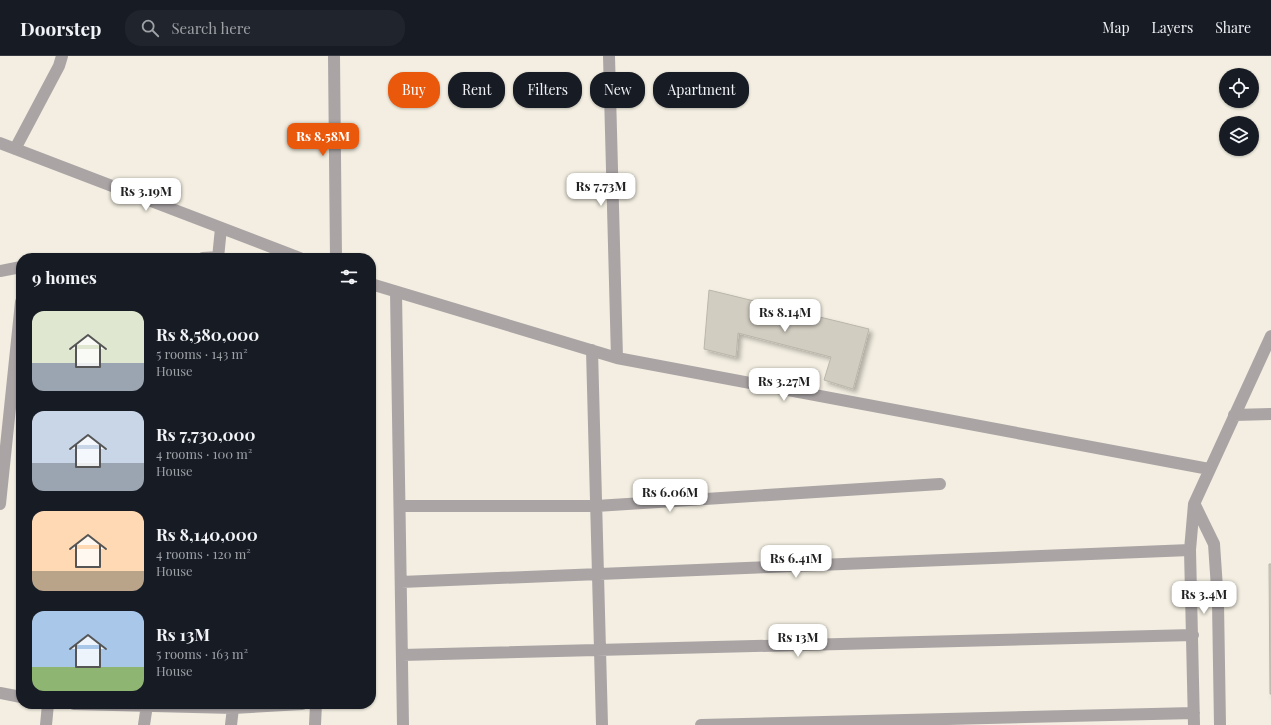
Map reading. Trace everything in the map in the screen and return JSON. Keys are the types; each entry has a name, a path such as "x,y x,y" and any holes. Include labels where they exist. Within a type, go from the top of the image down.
{"street":[{"path":"15,149 59,66 62,56"},
{"path":"334,56 336,253"},
{"path":"609,56 617,358"},
{"path":"0,143 287,253"},
{"path":"218,253 221,228"},
{"path":"0,271 16,269"},
{"path":"376,286 617,358 1209,469"},
{"path":"396,292 403,725"},
{"path":"701,725 1194,719 1190,550 1194,504 1271,336"},
{"path":"0,504 16,350"},
{"path":"592,350 602,725"},
{"path":"1234,415 1271,414"},
{"path":"400,506 596,506 940,484"},
{"path":"1194,504 1214,544 1218,603 1220,725"},
{"path":"401,582 1190,550"},
{"path":"402,655 1193,635"},
{"path":"0,693 16,696"},
{"path":"46,725 48,709"},
{"path":"144,725 146,709"},
{"path":"231,725 233,709"},
{"path":"315,725 316,709"}],"building":[{"path":"709,290 869,329 853,389 824,380 831,357 738,333 736,357 704,349"},
{"path":"1269,564 1271,564 1271,694 1270,694"}]}
